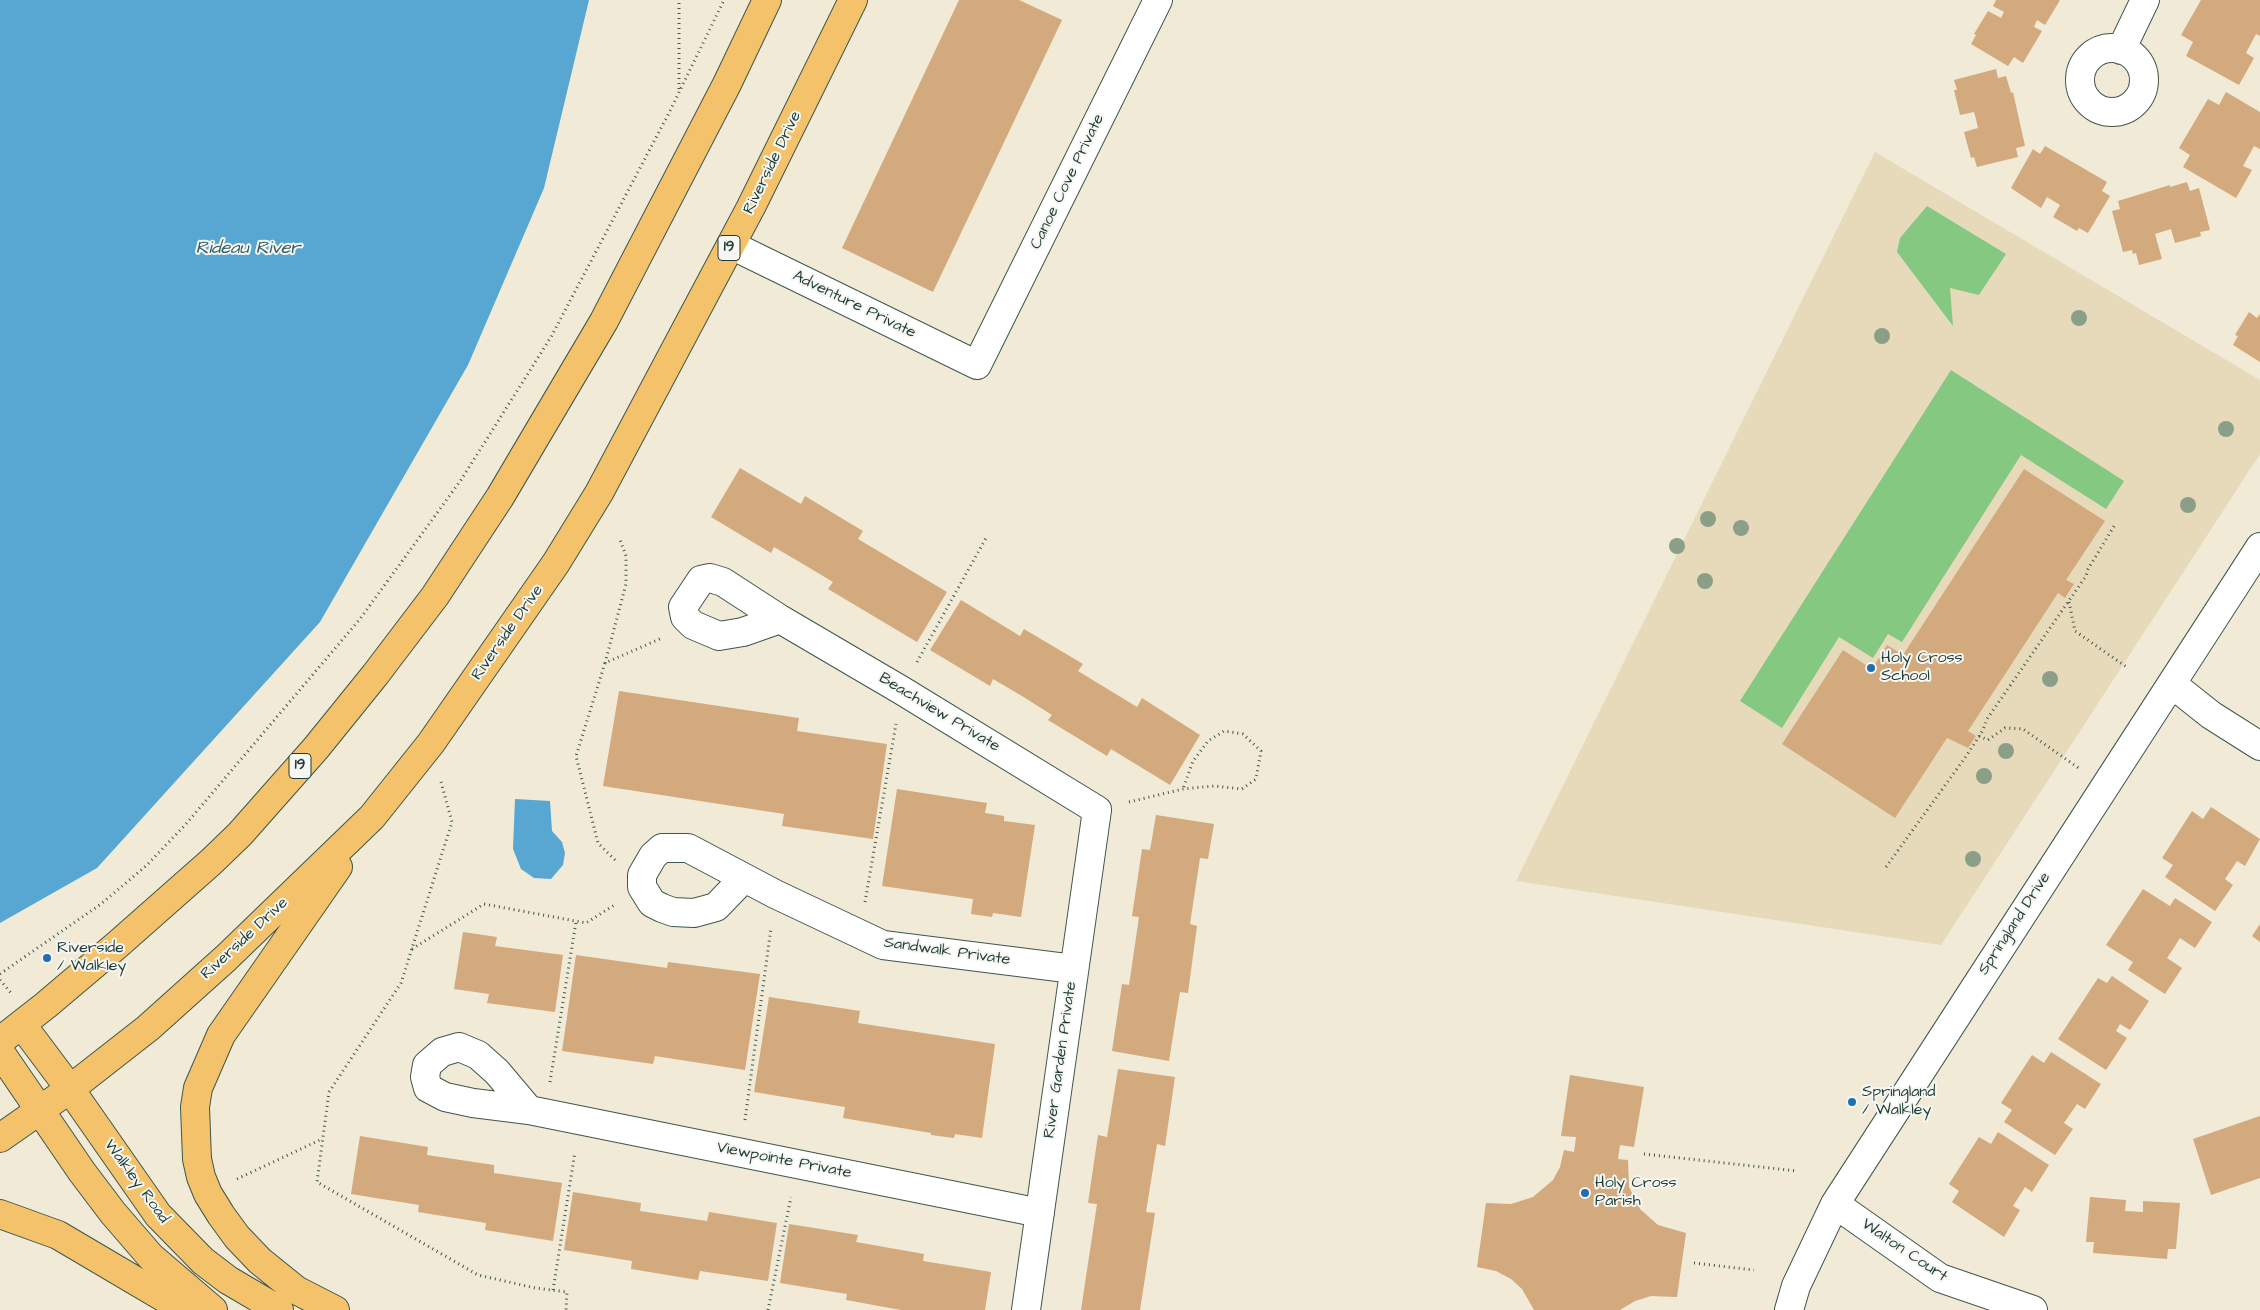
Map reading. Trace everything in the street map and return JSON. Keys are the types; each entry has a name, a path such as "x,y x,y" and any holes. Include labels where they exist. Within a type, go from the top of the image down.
{"main road":[{"name":"19","path":"0,1041 22,1025 117,945 240,834 316,748 435,596 500,497 604,321 727,84 767,0"},
{"name":"Riverside Drive","path":"0,1138 70,1089 148,1028 226,958 372,817 431,743 556,563 599,493 731,245 852,0"},
{"path":"335,1310 296,1290 260,1261 237,1238 221,1215 208,1194 201,1177 197,1159 195,1107 198,1088 221,1035 372,817"},
{"name":"Walkley Road","path":"22,1025 70,1089 134,1184 158,1216 181,1240 228,1280 279,1310"},
{"name":"Walkley Road","path":"0,1052 82,1172 134,1238 178,1282 213,1310"},
{"path":"0,1214 58,1234 185,1310"}],"street":[{"name":"Canoe Cove Private","path":"977,365 1158,0"},
{"path":"2121,50 2145,0"},
{"name":"Adventure Private","path":"731,245 977,365"},
{"name":"Springland Drive","path":"1789,1310 1796,1286 1835,1204 2260,547"},
{"name":"Beachview Private","path":"692,625 685,617 683,607 701,580 710,578 723,582 780,619 901,690 1097,810"},
{"path":"692,625 718,636 727,636 780,619"},
{"path":"2172,684 2212,715 2260,746"},
{"name":"River Garden Private","path":"1026,1310 1097,810"},
{"name":"Sandwalk Private","path":"642,886 642,875 653,856 662,848 688,848 775,894 883,945 1074,969"},
{"path":"642,886 652,903 673,912 694,913 716,907 744,878"},
{"name":"Viewpointe Private","path":"537,1111 1040,1213"},
{"name":"Walton Court","path":"1835,1204 1940,1278 2033,1310"}],"path":[{"path":"679,0 679,93"},
{"path":"0,974 100,904 146,865 192,816 360,619 461,480 551,337 679,93 724,0"},
{"path":"1886,868 1979,736 1987,719 2069,601 2116,523"},
{"path":"412,949 484,904 586,924 642,886 598,843 576,756 605,663 626,584 626,556 619,537"},
{"path":"860,934 901,690 986,538"},
{"path":"2069,601 2075,631 2128,668"},
{"path":"605,663 692,625"},
{"path":"1979,736 1988,740 2005,728 2023,729 2104,787"},
{"path":"1097,810 1183,789 1214,786 1242,789 1256,779 1261,751 1243,734 1224,731 1208,741 1193,762 1183,789"},
{"path":"740,1153 775,894"},
{"path":"537,1111 576,922"},
{"path":"0,980 12,995"},
{"path":"553,1290 580,1120"},
{"path":"234,1181 323,1139"},
{"path":"1644,1154 1798,1171"},
{"path":"768,1310 798,1164"},
{"path":"1694,1264 1754,1270"}],"shaded area":[{"name":"Holy Cross School","path":"1875,152 2260,380 2260,454 1941,945 1516,881"}],"green space":[{"path":"1927,206 2006,254 1979,295 1950,288 1953,326 1897,252 1900,238"},
{"path":"1951,370 2124,481 2106,509 2021,455 1902,642 1888,634 1873,658 1839,637 1782,728 1740,701"}],"water":[{"name":"Rideau River","path":"0,0 589,0 544,188 468,365 320,622 97,868 0,923"},
{"path":"515,799 550,801 552,831 562,842 565,853 563,865 551,879 534,878 521,869 513,849"}],"building":[{"path":"959,0 1019,0 1062,20 933,292 842,248"},
{"path":"1996,0 2060,0 2045,25 2037,20 2034,27 2042,31 2023,63 2014,57 2008,66 1971,44 1976,35 1974,34 1988,11 2001,18 2004,12 1993,6"},
{"path":"2201,0 2260,0 2260,36 2256,34 2246,53 2254,58 2239,85 2186,56 2193,42 2181,35"},
{"path":"1996,69 1998,78 2006,76 2011,93 2013,92 2025,146 2016,148 2018,157 1977,167 1974,157 1971,158 1964,132 1978,128 1976,119 1974,112 1960,115 1954,90 1957,90 1954,80"},
{"path":"2226,92 2260,112 2260,149 2254,146 2243,166 2252,170 2236,198 2183,167 2190,155 2179,148 2208,99 2219,105"},
{"path":"2045,146 2107,182 2102,191 2110,196 2088,233 2079,228 2077,231 2053,217 2060,205 2047,197 2041,208 2011,188 2033,149 2040,154"},
{"path":"2187,182 2190,191 2199,188 2210,230 2200,232 2201,236 2175,243 2171,229 2155,234 2162,259 2139,265 2136,253 2133,254 2132,250 2123,252 2112,211 2120,209 2118,201 2170,185 2170,187"},
{"path":"2249,312 2257,318 2260,314 2260,362 2233,345 2238,336 2235,335"},
{"path":"740,468 801,504 805,496 863,531 858,539 947,592 917,642 828,589 833,582 774,547 771,553 711,517"},
{"path":"2024,469 2105,521 2066,580 2074,584 2065,598 2058,593 1968,731 1976,736 1968,748 1947,738 1895,818 1782,744 1843,650 1872,669 1887,645 1903,655"},
{"path":"961,600 1020,636 1024,629 1083,664 1078,671 1137,707 1142,698 1200,735 1170,785 1111,749 1107,756 1048,720 1052,715 993,679 990,686 930,650"},
{"path":"619,691 799,718 797,731 887,744 873,839 782,826 784,814 603,786"},
{"path":"897,789 987,803 985,813 1004,816 1004,821 1035,825 1021,917 993,913 992,917 971,914 973,899 882,886"},
{"path":"2211,807 2260,839 2245,866 2237,861 2225,879 2233,885 2215,911 2165,877 2173,865 2162,858 2192,811 2203,819"},
{"path":"1156,815 1214,824 1208,859 1200,858 1190,924 1197,926 1188,993 1180,992 1169,1061 1112,1051 1122,984 1129,985 1139,917 1132,916 1142,849 1150,850"},
{"path":"2143,889 2170,906 2175,898 2212,922 2195,948 2180,938 2167,958 2182,968 2165,994 2128,970 2133,962 2106,945"},
{"path":"2260,924 2260,942 2252,936"},
{"path":"463,932 497,937 495,946 563,955 555,1012 487,1003 489,994 454,989"},
{"path":"576,955 667,968 668,962 760,974 745,1070 655,1056 653,1064 562,1051"},
{"path":"2112,976 2149,1001 2130,1030 2120,1024 2116,1031 2127,1038 2106,1070 2058,1039 2098,978 2107,983"},
{"path":"769,997 860,1011 858,1023 995,1044 982,1138 955,1134 954,1138 931,1135 931,1133 843,1118 845,1107 754,1092"},
{"path":"2051,1052 2101,1084 2085,1109 2077,1104 2064,1123 2073,1129 2055,1155 2004,1122 2012,1110 2001,1103 2032,1055 2044,1063"},
{"path":"1118,1069 1175,1077 1165,1146 1157,1144 1146,1212 1155,1213 1140,1310 1081,1310 1097,1204 1088,1203 1098,1135 1107,1137"},
{"name":"Holy Cross Parish","path":"1570,1075 1644,1087 1634,1147 1620,1145 1618,1159 1628,1160 1629,1187 1640,1209 1658,1225 1686,1233 1677,1297 1651,1296 1635,1301 1620,1310 1534,1310 1522,1289 1511,1279 1496,1271 1477,1267 1486,1203 1511,1204 1533,1197 1553,1180 1560,1167 1564,1150 1574,1152 1576,1137 1561,1136"},
{"path":"2260,1116 2260,1178 2211,1195 2193,1139"},
{"path":"1998,1132 2049,1165 2032,1192 2025,1187 2013,1206 2020,1210 2004,1237 1952,1202 1959,1191 1949,1184 1979,1137 1991,1144"},
{"path":"360,1136 428,1147 427,1155 494,1165 494,1173 562,1183 553,1241 485,1230 486,1223 418,1212 419,1205 351,1194"},
{"path":"573,1192 641,1203 640,1211 707,1221 709,1212 777,1223 768,1281 700,1271 698,1280 631,1269 632,1261 564,1250"},
{"path":"2090,1197 2126,1200 2125,1211 2143,1212 2143,1201 2180,1203 2176,1249 2168,1249 2167,1259 2093,1253 2094,1242 2086,1242"},
{"path":"789,1224 858,1235 856,1242 924,1254 923,1261 991,1272 985,1310 901,1310 846,1300 847,1294 780,1283"}],"place":[{"name":"Holy Cross School","path":"1871,668"},
{"name":"Riverside / Walkley","path":"47,958"},
{"name":"Springland / Walkley","path":"1852,1102"},
{"name":"Holy Cross Parish","path":"1585,1193"}]}
